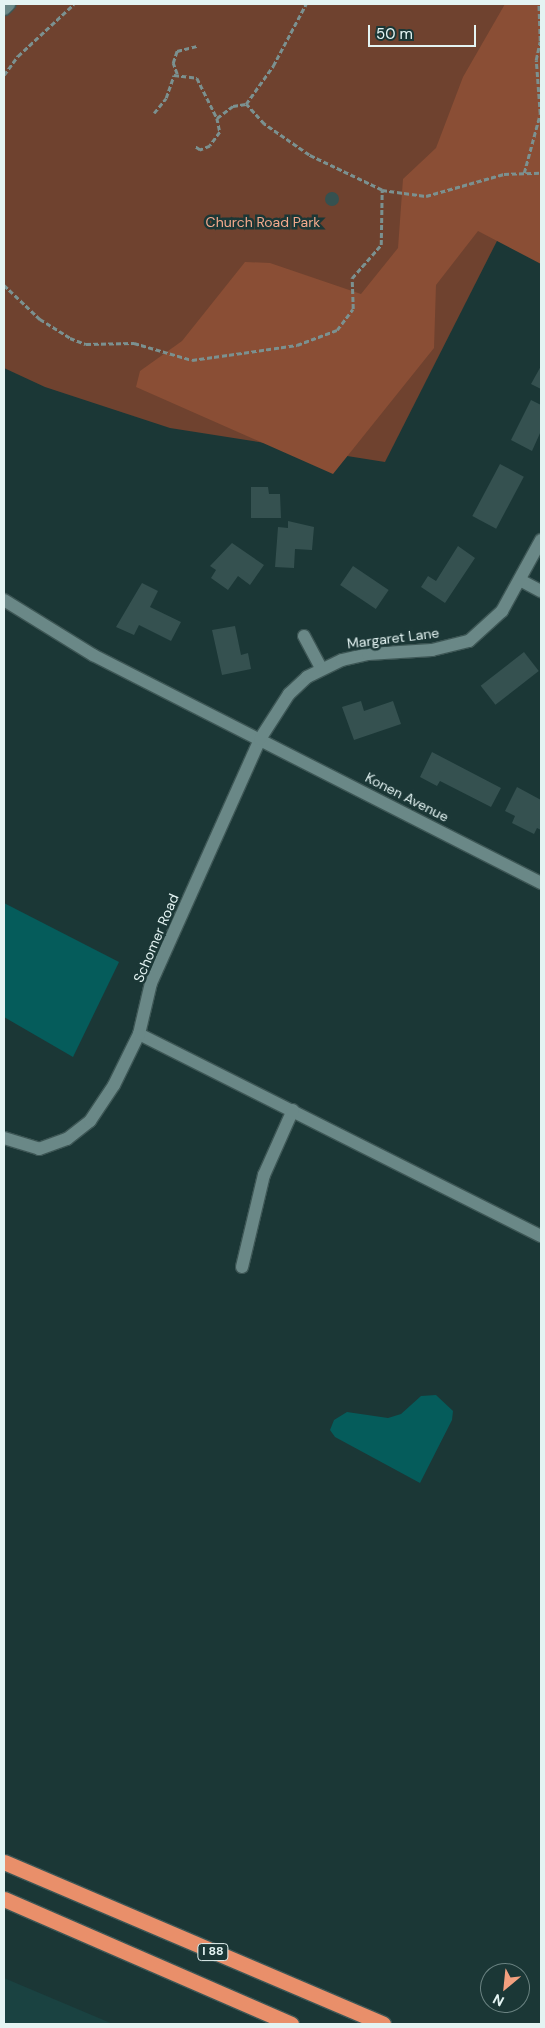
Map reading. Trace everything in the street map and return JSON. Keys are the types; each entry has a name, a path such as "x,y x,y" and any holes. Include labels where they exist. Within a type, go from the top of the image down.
{"highway":[{"name":"I 88","path":"4,1862 383,2024"},
{"name":"I 88","path":"4,1899 291,2024"}],"street":[{"path":"4,8 8,4"},
{"name":"Margaret Lane","path":"260,739 289,694 321,668 368,654 432,650 468,641 502,611 541,540"},
{"path":"520,580 541,591"},
{"path":"4,600 93,655 260,739"},
{"path":"304,636 321,668"},
{"name":"Konen Avenue","path":"260,739 541,882"},
{"name":"Schomer Road","path":"4,1138 39,1149 66,1139 82,1127 114,1085 139,1034 150,983 260,739"},
{"path":"139,1034 541,1236"},
{"path":"242,1267 264,1175 293,1110"}],"path":[{"path":"4,75 18,56 74,4"},
{"path":"217,118 233,106 246,104 274,66 306,4"},
{"path":"524,173 540,114 536,60 540,41 539,4"},
{"path":"178,74 174,62 176,52 197,46"},
{"path":"154,113 178,74"},
{"path":"178,74 197,78 217,118 220,132 214,143 200,150 194,146"},
{"path":"246,104 264,124 308,154 382,190 426,196 504,174 541,173"},
{"path":"4,285 58,333 86,344 134,343 192,360 297,346 337,330 347,321 353,309 352,278 381,245 382,190"}],"shaded area":[{"path":"505,4 541,4 541,264 478,231 436,285 434,348 333,474 136,387 140,371 182,341 245,262 270,263 361,294 398,248 403,179 436,148 463,77"},
{"path":"4,903 119,962 73,1057 4,1017"},
{"path":"436,1395 453,1411 452,1420 420,1483 335,1437 330,1430 334,1420 347,1412 388,1418 401,1414 421,1396"},
{"path":"4,1978 113,2024 4,2024"}],"green space":[{"name":"Church Road Park","path":"8,4 541,4 541,154 385,462 170,428 45,387 4,368 4,8"}],"building":[{"path":"329,192 335,192 339,199 335,206 329,206 325,202 325,196"},
{"path":"541,366 541,389 531,384"},
{"path":"531,400 541,405 541,431 532,451 511,440"},
{"path":"500,464 524,477 496,529 472,516"},
{"path":"251,487 268,487 269,494 280,494 281,518 251,518"},
{"path":"288,521 314,527 312,550 295,549 294,568 275,567 278,527 288,528"},
{"path":"232,543 264,565 250,585 238,576 228,590 211,578 216,570 210,566"},
{"path":"458,546 475,558 445,603 421,587 428,576 436,581"},
{"path":"353,566 389,590 376,609 340,585"},
{"path":"142,583 158,591 150,607 181,622 171,641 139,625 134,635 116,627"},
{"path":"235,626 241,655 248,653 251,669 222,675 212,630"},
{"path":"524,652 539,671 495,705 481,686"},
{"path":"361,701 364,711 393,701 401,724 354,740 342,707"},
{"path":"432,752 501,788 491,807 440,781 437,786 420,777"},
{"path":"517,787 541,800 541,830 537,828 534,834 512,823 515,816 505,811"}]}
